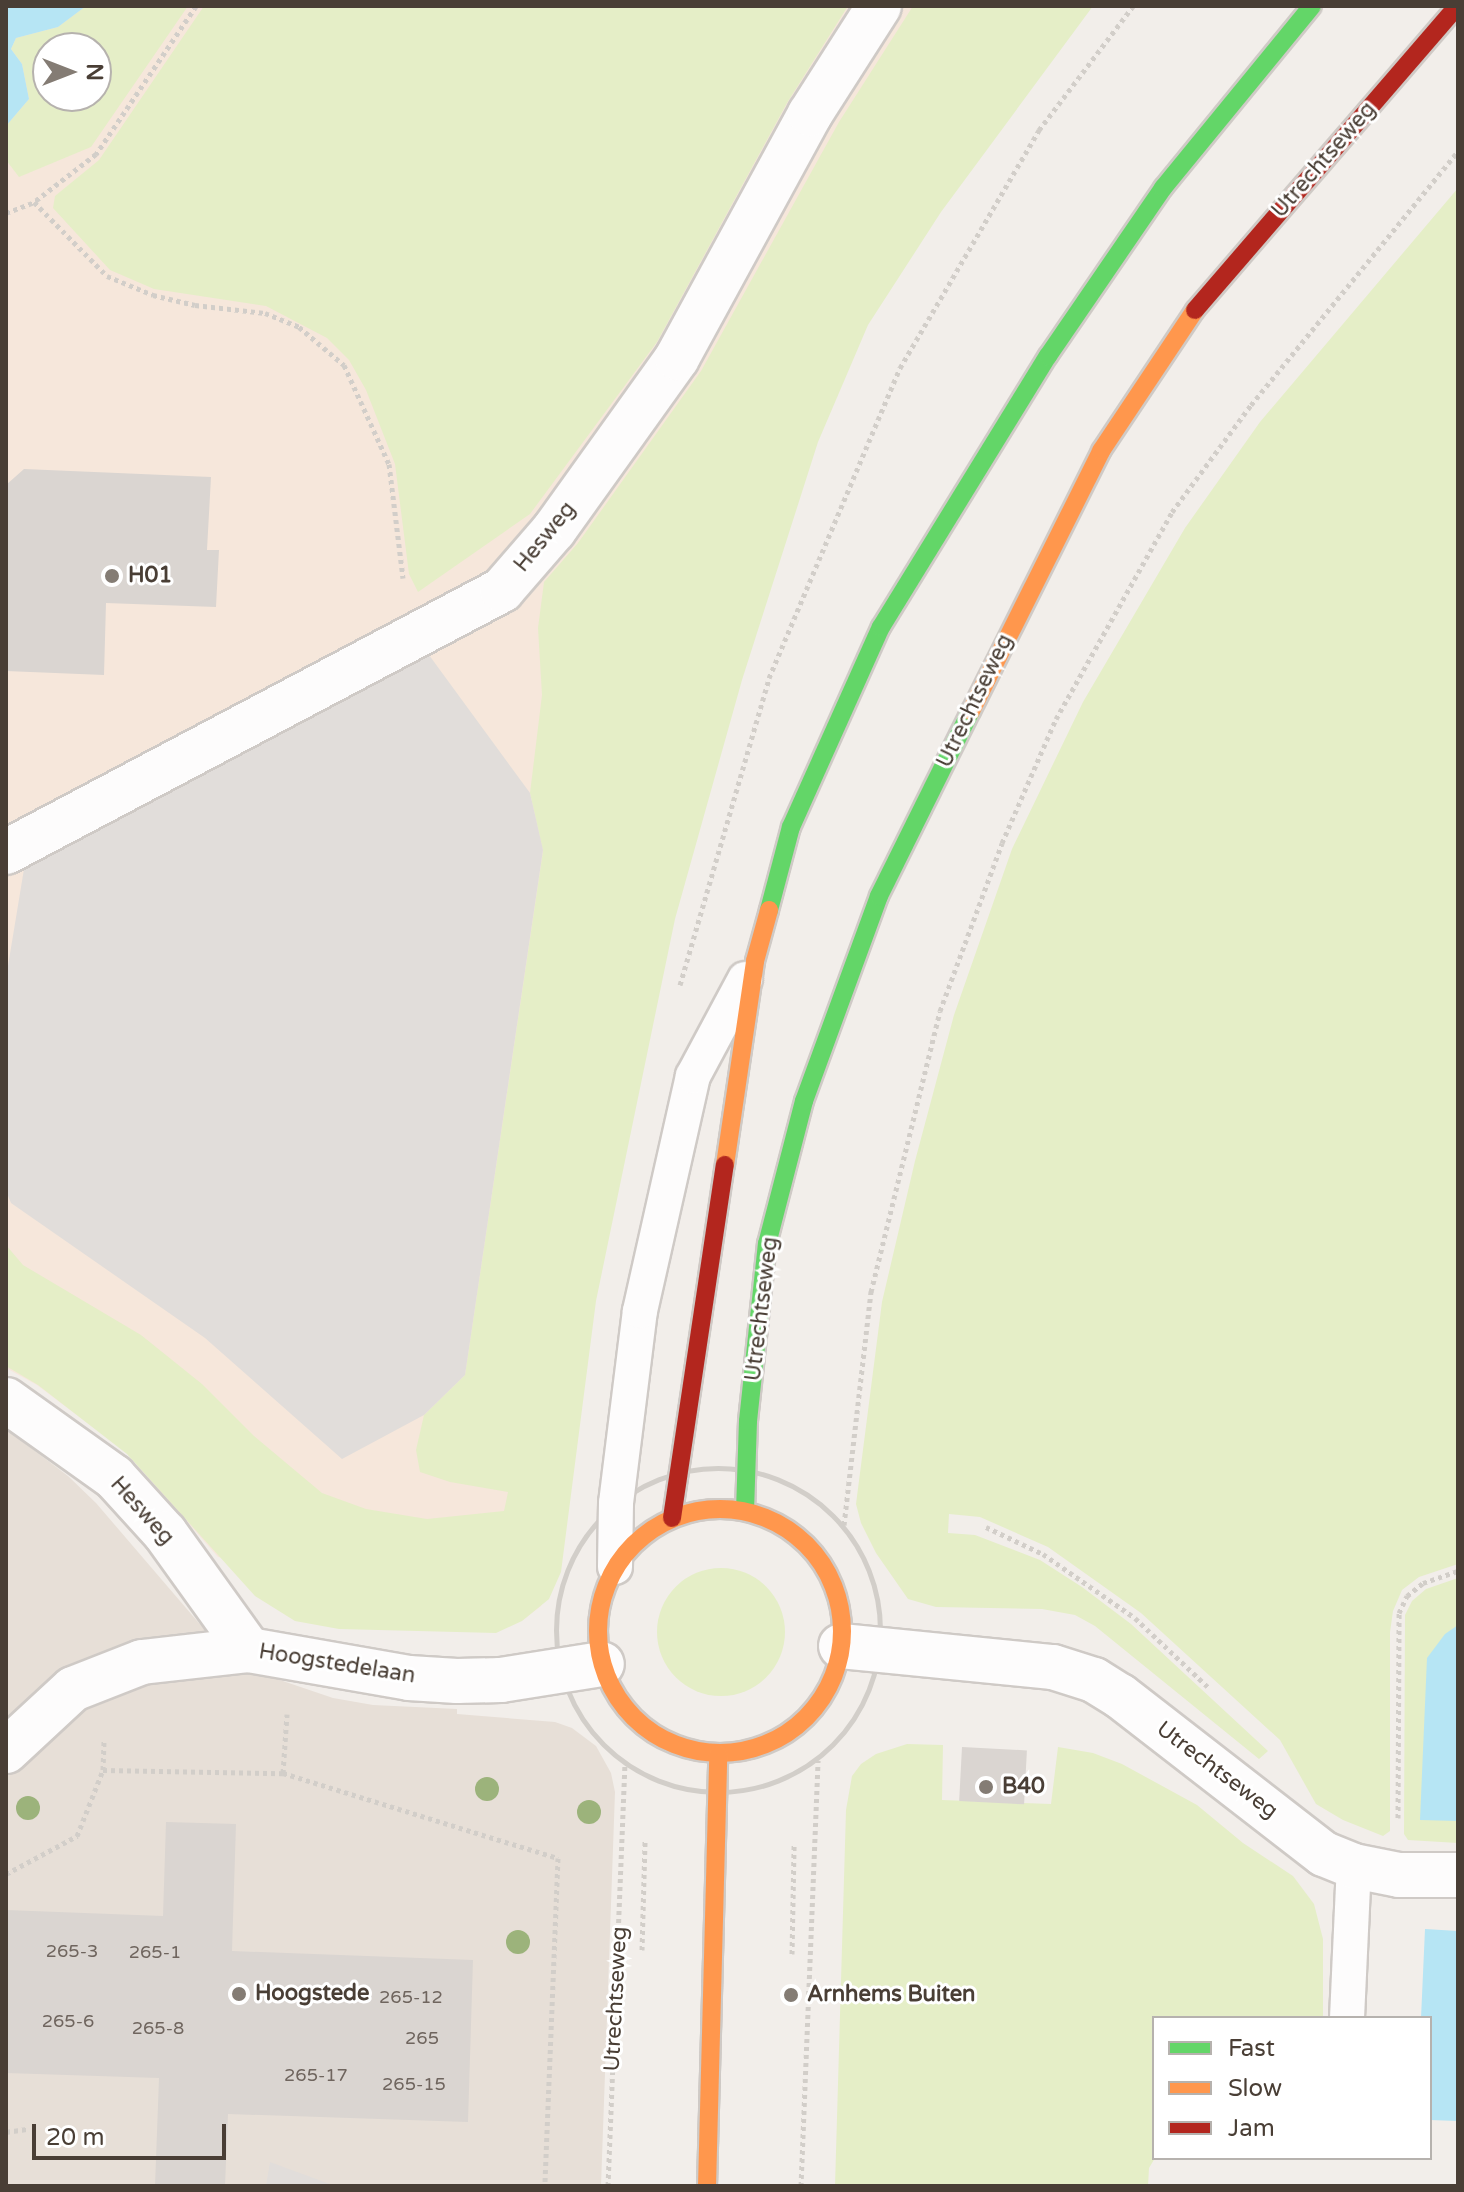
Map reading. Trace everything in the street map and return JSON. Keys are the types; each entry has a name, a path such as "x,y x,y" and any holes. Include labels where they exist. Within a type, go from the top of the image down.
{"main road":[{"path":"672,1518 682,1471 732,1096 755,961 791,827 881,627 1048,356 1163,188 1312,6"},
{"name":"Utrechtseweg","path":"745,1511 746,1469 767,1244 804,1101 879,896 1101,451 1196,309 1457,6"},
{"path":"696,1511 745,1511 770,1519 811,1549 861,1648 832,1680 813,1711 775,1739 753,1750 718,1754 687,1750 658,1738 582,1668 599,1620 602,1598 615,1567 640,1538 672,1518 696,1511"},
{"path":"707,2186 718,1754"}],"street":[{"name":"Hesweg","path":"6,852 502,590 554,530 677,358 810,114 879,6"},
{"name":"Hesweg","path":"6,1400 114,1477 165,1533 249,1650"},
{"name":"Utrechtseweg","path":"861,1648 1053,1667 1094,1680 1133,1705 1324,1854 1354,1866 1399,1875 1458,1875"},
{"name":"Hoogstedelaan","path":"6,1751 73,1689 142,1662 249,1650 409,1678 501,1680 582,1668"}],"lane":[{"path":"615,1567 616,1503 640,1311 693,1076 755,961"},
{"path":"1347,2016 1354,1866"}],"path":[{"path":"6,213 34,202 96,154 196,6"},
{"path":"801,598 900,368 1039,130 1133,6"},
{"path":"844,1525 871,1292 940,1011 1002,843 1056,719 1172,512 1251,405 1458,151"},
{"path":"34,202 107,276 153,295 195,305 265,313 299,327 344,365 389,464 413,636"},
{"path":"582,1668 556,1639 557,1606 566,1575 580,1545 616,1503 646,1483 682,1471 714,1467 746,1469 783,1480 815,1499 844,1525 867,1563 879,1605 861,1648 869,1692 848,1729 818,1759 801,2186"},
{"path":"986,1527 1043,1554 1135,1618 1215,1693"},
{"path":"1399,1875 1399,1613 1407,1596 1423,1583 1458,1571"},
{"name":"Utrechtseweg","path":"582,1668 585,1723 625,1764 608,2186"},
{"path":"6,1874 77,1836 103,1770 283,1773 558,1858 545,2186"},
{"path":"642,1950 645,1840"},
{"path":"792,1954 794,1845"},
{"path":"6,2132 27,2129"}],"shaded area":[{"path":"6,6 1039,6 720,470 593,1301 555,1581 541,1606 523,1620 218,1557 125,1451 37,1385 6,1368"},
{"path":"429,655 530,793 543,850 465,1375 424,1415 342,1459 205,1338 11,1203 6,1191 6,978 24,869"},
{"path":"6,1429 68,1476 96,1503 216,1643 247,1669 333,1698 373,1705 457,1709 457,1714 555,1722 572,1728 596,1746 611,1773 615,1792 601,2186 6,2186"},
{"path":"270,2162 335,2186 266,2186"}],"green space":[{"path":"86,6 188,6 91,147 19,177 6,160 6,126 29,99 22,64 11,49 16,38 32,34 32,112 112,112 112,32 39,32 58,27"},
{"path":"204,6 848,6 787,103 657,342 530,514 418,592 409,574 395,464 366,390 349,360 327,338 266,306 154,289 110,270 53,208 55,196 99,160"},
{"path":"913,6 1093,6 941,212 868,325 818,442 742,680 675,919 596,1301 561,1572 549,1599 522,1621 496,1633 339,1629 295,1621 255,1596 127,1454 38,1385 6,1366 6,1245 23,1265 141,1335 202,1384 254,1436 322,1493 366,1509 427,1519 504,1511 508,1492 450,1482 420,1472 416,1450 424,1415 465,1375 543,851 530,793 542,695 538,628 544,582 578,543 701,371 839,122"},
{"name":"Arnhems Buiten","path":"1458,188 1458,1564 1419,1577 1402,1590 1393,1611 1390,1632 1390,1831 1383,1836 1343,1820 1316,1804 1280,1740 1141,1613 1048,1547 980,1517 949,1514 948,1533 975,1535 1040,1560 1082,1587 1131,1624 1268,1751 1259,1759 1095,1626 1075,1615 1042,1609 936,1607 908,1599 876,1553 861,1523 856,1504 882,1302 915,1161 954,1015 1012,849 1083,702 1185,528 1260,422"},
{"path":"721,1568 746,1573 767,1586 780,1607 785,1632 780,1657 767,1678 746,1691 721,1696 696,1691 675,1678 662,1657 657,1632 662,1607 675,1586 696,1573"},
{"path":"1458,1578 1458,1843 1408,1840 1404,1834 1405,1615 1412,1601 1426,1589"},
{"path":"907,1744 943,1745 942,1800 1051,1804 1058,1747 1093,1753 1122,1764 1197,1805 1243,1843 1293,1876 1314,1904 1323,1939 1323,2016 1152,2016 1154,2160 1149,2168 1148,2186 835,2186 846,1810 852,1776 861,1764 876,1754"}],"water":[{"path":"6,6 86,6 58,27 16,38 11,49 22,64 29,99 6,126"},
{"path":"1458,1625 1458,1821 1420,1820 1427,1658 1445,1634"},
{"path":"1425,1929 1458,1931 1458,2121 1432,2120 1432,2016 1421,2016"}],"building":[{"name":"H01","path":"24,469 211,477 207,550 219,550 216,607 106,603 104,675 6,671 6,485"},
{"name":"B40","path":"962,1747 1027,1750 1024,1804 959,1801"},
{"name":"Hoogstede","path":"166,1822 236,1824 232,1951 473,1960 468,2122 228,2114 225,2186 155,2186 159,2078 6,2073 6,1910 163,1916"}],"traffic: fast":[{"path":"769,910 791,827 881,627 1048,356 1163,188 1312,6"},
{"path":"745,1511 748,1421 767,1244 804,1101 879,896 971,711"}],"traffic: slow":[{"path":"971,711 1101,451 1195,310"},
{"path":"725,1165 755,961 769,910"},
{"path":"720,1509 744,1511 767,1518 806,1545 833,1584 840,1607 842,1631 840,1655 833,1678 806,1717 767,1744 744,1751 720,1753 696,1751 673,1744 634,1717 607,1678 600,1655 598,1631 600,1607 607,1584 634,1545 673,1518 696,1511 720,1509"},
{"path":"707,2186 718,1754"}],"traffic: jam":[{"path":"1195,310 1457,6"},
{"path":"672,1518 725,1165"}],"place":[{"name":"H01","path":"112,576"},
{"name":"B40","path":"986,1787"},
{"name":"Hoogstede","path":"239,1994"},
{"name":"Arnhems Buiten","path":"791,1995"}]}
